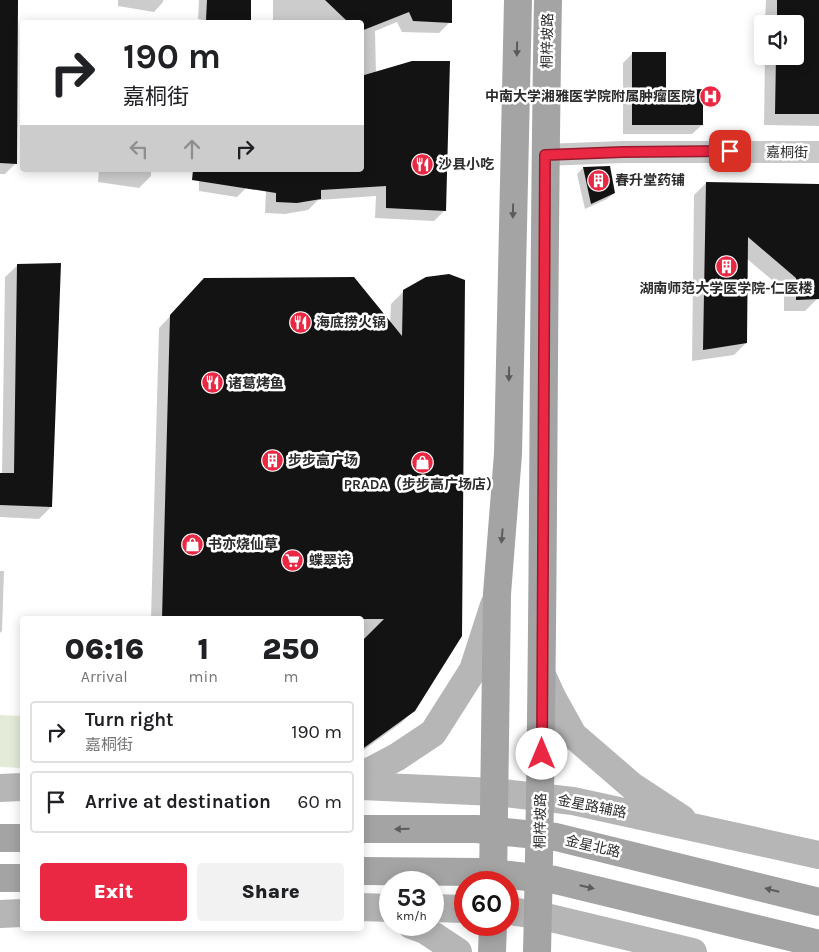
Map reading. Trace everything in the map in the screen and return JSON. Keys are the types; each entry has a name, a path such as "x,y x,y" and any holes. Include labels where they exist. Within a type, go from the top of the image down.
{"main road":[{"path":"493,871 497,594 508,454 518,0"},
{"name":"桐梓坡路","path":"537,952 541,796 545,155 548,0"},
{"name":"金星北路","path":"364,830 494,830 540,835 588,844 819,902"},
{"path":"0,838 20,838"},
{"path":"364,871 454,873"},
{"path":"0,878 20,878"},
{"path":"519,878 539,878 588,887 819,944"},
{"path":"492,952 493,936"}],"street":[{"name":"嘉桐街","path":"545,155 623,152 819,152"},
{"path":"364,774 398,757 433,733 473,670 497,594"},
{"path":"542,675 573,735 632,786 696,828"},
{"name":"金星路辅路","path":"364,786 541,796 573,801 819,855"},
{"path":"0,788 20,787"},
{"path":"519,912 538,915 693,952"},
{"path":"0,914 20,913"},
{"path":"434,936 458,952"},
{"path":"604,952 617,944 647,941"}],"green space":[{"path":"0,715 20,716 20,768 0,767"}],"building":[{"path":"0,0 18,0 17,164 0,163"},
{"path":"207,0 251,0 251,20 206,20"},
{"path":"325,0 452,0 452,23 413,21 409,12 364,30 364,20 346,20"},
{"path":"777,0 819,0 819,114 775,114 776,65 804,65 804,15 777,15"},
{"path":"632,52 666,52 666,90 703,89 703,125 632,125"},
{"path":"412,61 450,61 446,211 386,208 386,186 321,190 321,199 297,203 276,202 276,193 192,180 193,172 364,172 364,75"},
{"name":"春升堂药铺","path":"610,166 615,193 591,204 583,167"},
{"name":"湖南师范大学医学院-仁医楼","path":"706,182 819,184 819,299 796,300 796,278 748,237 747,343 703,350"},
{"path":"61,263 52,507 0,505 0,473 14,473 17,264"},
{"name":"步步高广场","path":"449,274 465,280 462,636 415,711 364,748 364,639 384,619 364,619 364,616 162,616 170,315 204,278 354,277 402,336 403,290 426,277"}],"place":[{"name":"中南大学湘雅医学院附属肿瘤医院","path":"711,96"},
{"name":"沙县小吃","path":"422,164"},
{"name":"春升堂药铺","path":"599,180"},
{"name":"湖南师范大学医学院-仁医楼","path":"726,266"},
{"name":"海底捞火锅","path":"300,322"},
{"name":"诸葛烤鱼","path":"212,383"},
{"name":"步步高广场","path":"272,460"},
{"name":"PRADA（步步高广场店）","path":"422,462"},
{"name":"书亦烧仙草","path":"192,544"},
{"name":"蝶翠诗","path":"293,560"}],"route":[{"path":"542,754 545,155 730,151"}]}
